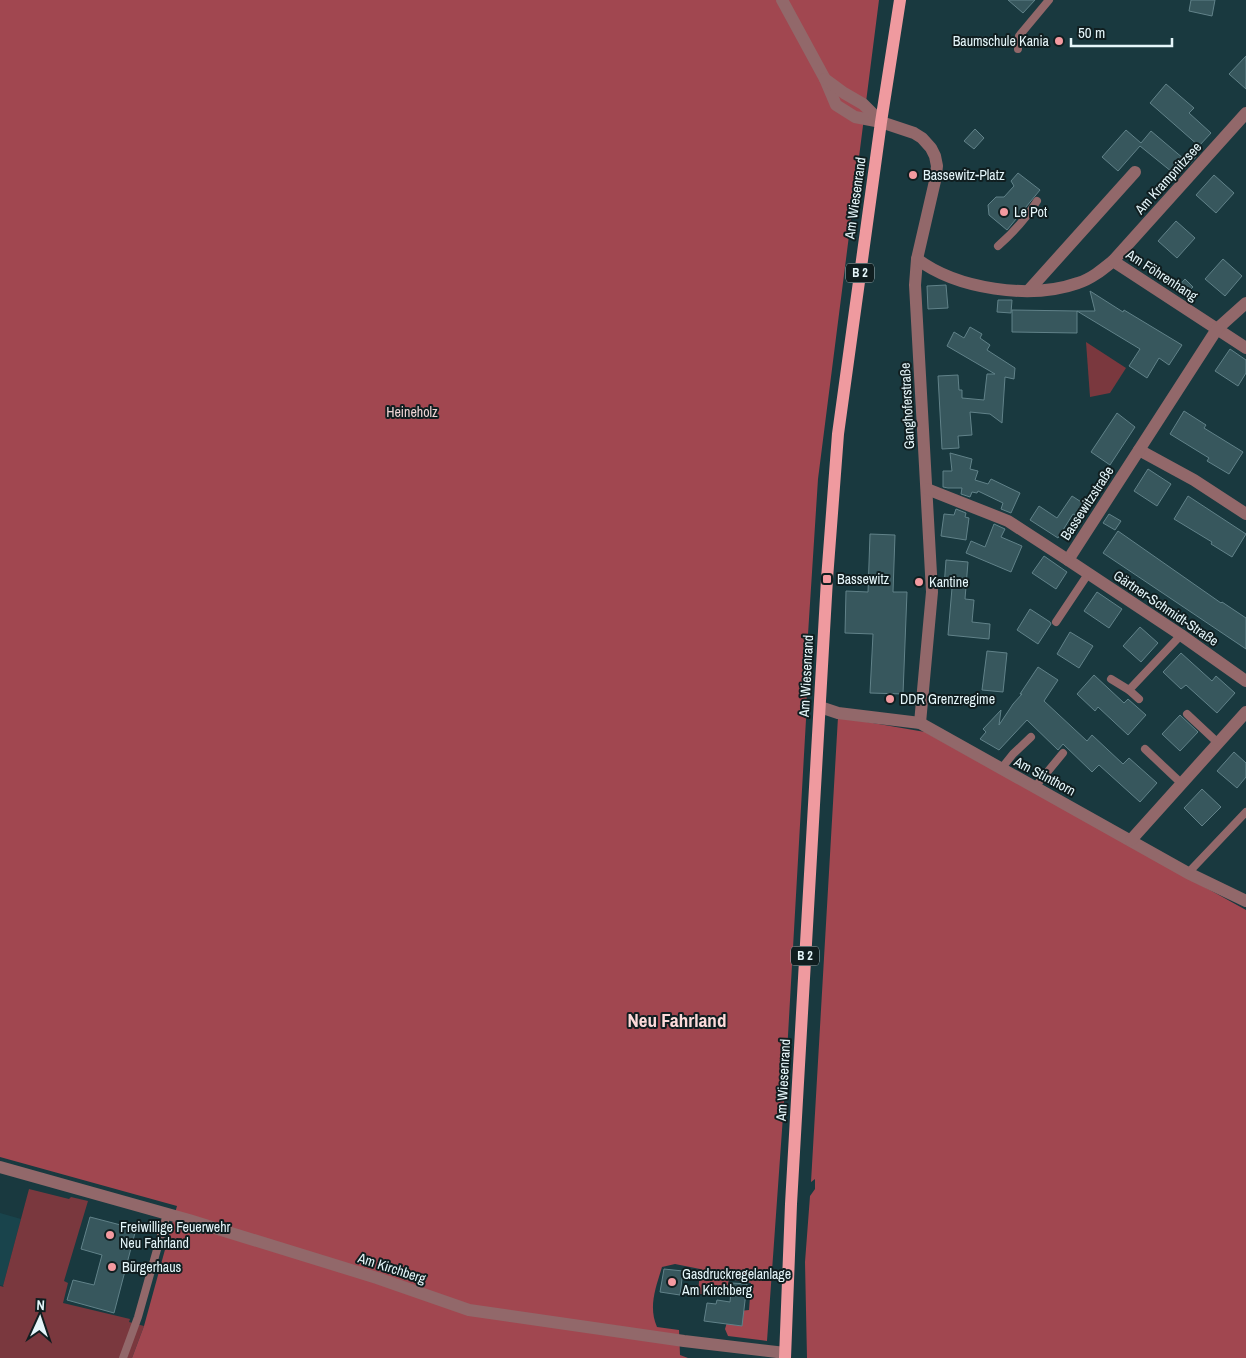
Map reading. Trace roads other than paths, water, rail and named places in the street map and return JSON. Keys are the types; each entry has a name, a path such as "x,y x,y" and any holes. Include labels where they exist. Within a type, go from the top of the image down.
{"main road":[{"name":"Am Wiesenrand","path":"785,1356 791,1207 838,434 880,122 900,0"}],"street":[{"path":"782,0 825,79 863,104 880,122"},
{"name":"Am Krampnitzsee","path":"1113,261 1245,115"},
{"name":"Ganghoferstraße","path":"880,122 914,133 922,138 931,148 937,166 917,259 915,285 932,592 920,723"},
{"path":"1029,290 1135,172"},
{"name":"Am Föhrenhang","path":"917,259 931,270 966,283 993,288 1029,290 1062,288 1079,283 1096,275 1113,261 1246,348"},
{"path":"1217,329 1246,303"},
{"name":"Bassewitzstraße","path":"927,489 1008,521 1068,560 1217,329"},
{"path":"1139,450 1194,480 1246,514"},
{"name":"Gärtner-Schmidt-Straße","path":"1068,560 1181,635 1246,681"},
{"name":"Am Stinthorn","path":"820,707 838,713 920,723 1188,873 1246,901"},
{"path":"1131,840 1246,712"},
{"name":"Am Kirchberg","path":"0,1167 167,1214 377,1278 469,1310 785,1356"}],"lane":[{"path":"1018,49 1019,36 1049,0"},
{"path":"998,246 1013,233 1037,201"},
{"path":"1056,622 1088,574"},
{"path":"1129,690 1181,635"},
{"path":"1111,679 1129,690 1139,699"},
{"path":"1187,714 1218,743"},
{"path":"1001,769 1013,754 1031,737"},
{"path":"1145,749 1181,783"},
{"path":"1035,787 1063,753"},
{"path":"1188,873 1246,812"},
{"path":"124,1358 138,1317 167,1214"}],"place":[{"name":"Baumschule Kania","path":"1059,41"},
{"name":"Bassewitz-Platz","path":"913,175"},
{"name":"Le Pot","path":"1004,212"},
{"name":"Bassewitz","path":"827,579"},
{"name":"Kantine","path":"919,582"},
{"name":"DDR Grenzregime","path":"890,699"},
{"name":"Freiwillige Feuerwehr Neu Fahrland","path":"110,1235"},
{"name":"Bürgerhaus","path":"112,1267"},
{"name":"Gasdruckregelanlage Am Kirchberg","path":"672,1282"}],"district":[{"name":"Neu Fahrland","path":"677,1020"}],"park label":[{"name":"Heineholz","path":"412,412"}]}
